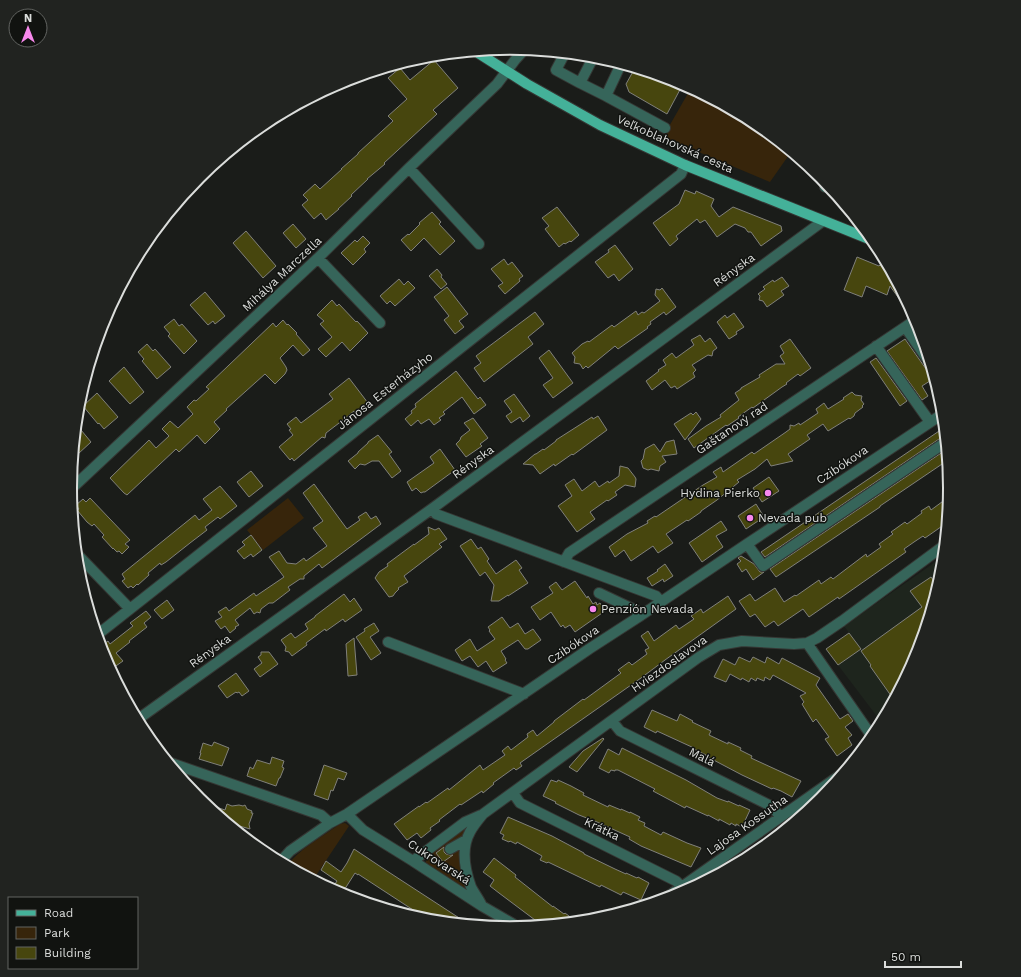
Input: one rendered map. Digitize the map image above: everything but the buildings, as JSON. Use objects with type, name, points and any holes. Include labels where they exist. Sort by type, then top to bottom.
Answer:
[{"type":"main road","name":"Veľkoblahovská cesta","points":[[481,56],[600,125],[685,165],[862,236]]},
{"type":"street","name":"Mihálya Marczella","points":[[77,483],[318,258],[497,84],[520,55]]},
{"type":"street","points":[[562,58],[556,70],[665,128]]},
{"type":"street","points":[[580,83],[591,62]]},
{"type":"street","points":[[606,96],[619,69]]},
{"type":"street","name":"Jánosa Esterházyho","points":[[101,632],[675,179],[681,174],[685,165]]},
{"type":"street","points":[[409,168],[479,244]]},
{"type":"street","name":"Rényska","points":[[142,716],[433,508],[823,221]]},
{"type":"street","points":[[318,258],[380,323]]},
{"type":"street","name":"Gaštanový rad","points":[[564,562],[569,553],[911,323]]},
{"type":"street","points":[[905,327],[922,351]]},
{"type":"street","points":[[876,346],[930,422]]},
{"type":"street","name":"Czibókova","points":[[284,858],[290,851],[330,823],[347,814],[590,649],[938,417]]},
{"type":"street","points":[[747,544],[763,566],[941,445]]},
{"type":"street","points":[[433,508],[436,514],[656,596],[661,602]]},
{"type":"street","points":[[869,732],[807,643],[842,621],[939,549]]},
{"type":"street","points":[[83,560],[130,609]]},
{"type":"street","points":[[599,593],[637,611],[640,616]]},
{"type":"street","name":"Hviezdoslavova","points":[[413,861],[465,822],[483,814],[513,793],[699,657],[719,645],[742,641],[807,643]]},
{"type":"street","points":[[388,642],[524,694]]},
{"type":"street","name":"Malá","points":[[612,721],[620,731],[773,807],[780,817]]},
{"type":"street","points":[[178,765],[321,815],[330,823]]},
{"type":"street","name":"Lajosa Kossutha","points":[[685,885],[826,785]]},
{"type":"street","name":"Krátka","points":[[513,793],[520,803],[676,881],[681,886]]},
{"type":"street","name":"Cukrovarská","points":[[347,814],[363,830],[510,922]]},
{"type":"street","name":"Hviezdoslavova","points":[[482,906],[472,888],[466,871],[465,860],[466,840],[470,831],[483,814]]},
{"type":"street","points":[[450,849],[466,840]]},
{"type":"shaded area","points":[[938,560],[936,573],[921,628],[899,680],[878,718],[838,665],[844,652],[857,643],[844,626]]},
{"type":"green space","points":[[688,93],[727,113],[751,128],[788,156],[770,182],[663,137]]},
{"type":"green space","points":[[288,498],[304,518],[263,550],[247,530]]},
{"type":"green space","points":[[345,823],[349,826],[316,875],[290,862],[305,848],[340,824]]},
{"type":"green space","points":[[466,828],[472,896],[426,865],[426,859],[430,852]]},
{"type":"place","name":"Hydina Pierko","points":[[768,493]]},
{"type":"place","name":"Nevada pub","points":[[750,518]]},
{"type":"place","name":"Penzión Nevada","points":[[593,609]]}]
